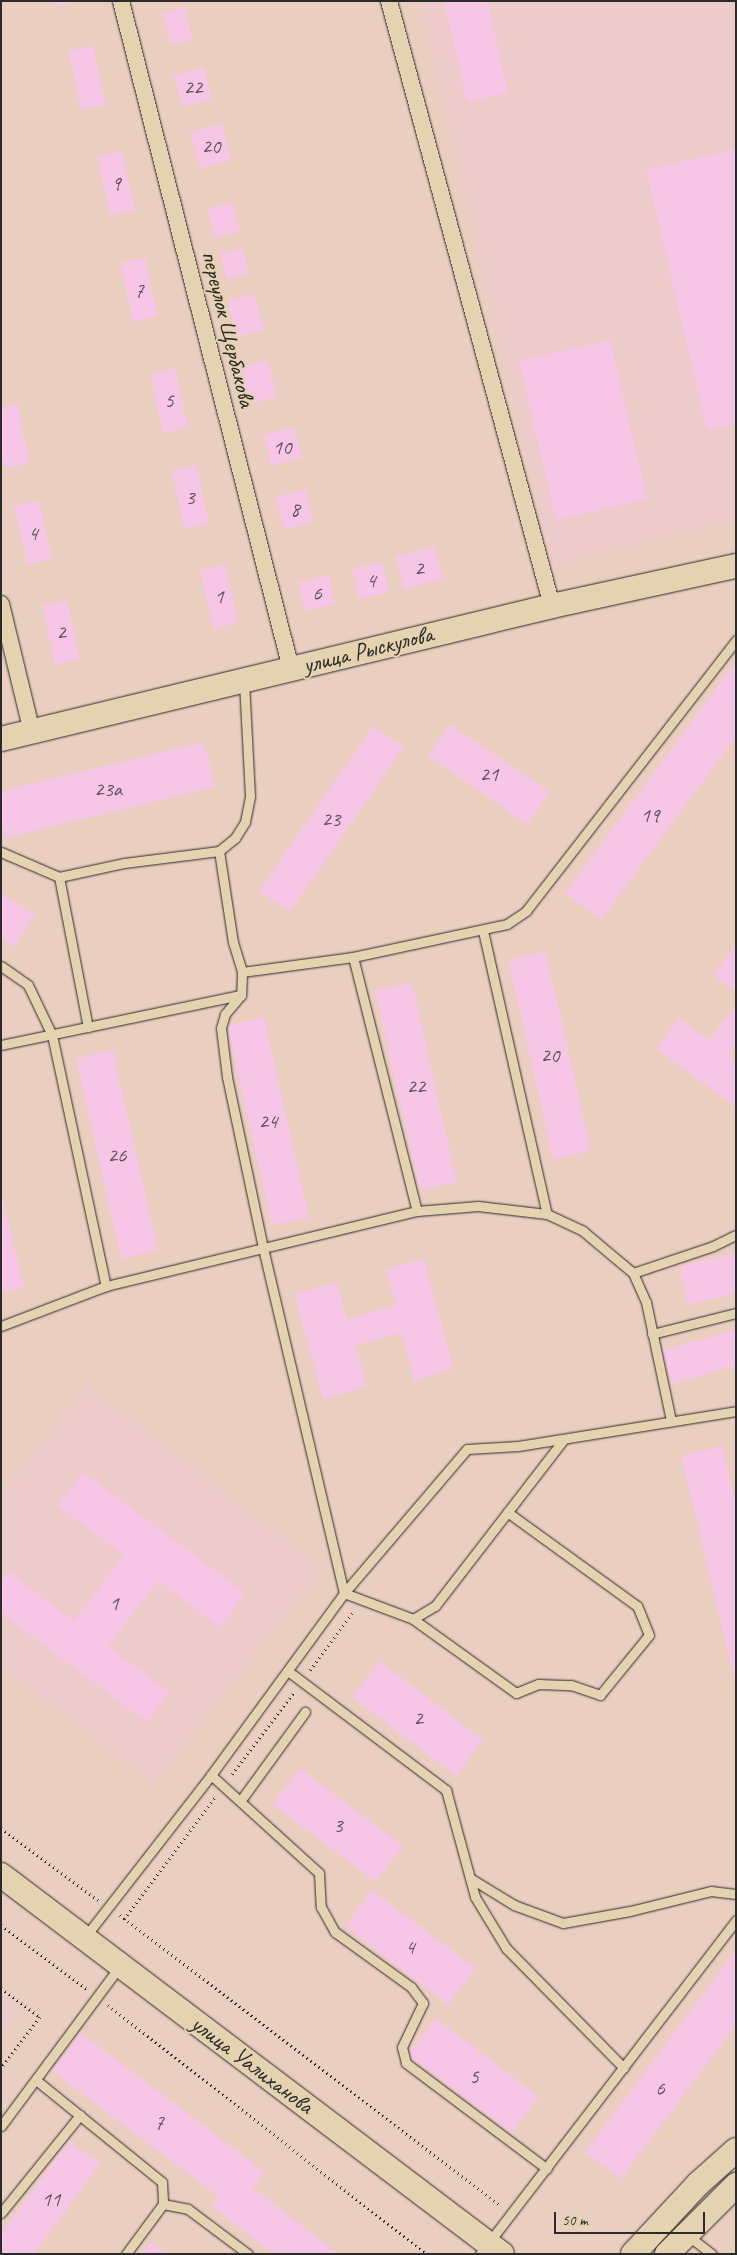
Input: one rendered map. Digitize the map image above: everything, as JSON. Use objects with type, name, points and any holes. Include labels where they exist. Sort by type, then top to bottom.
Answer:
[{"type":"street","name":"переулок Щербакова","points":[[122,1],[290,669]]},
{"type":"street","points":[[389,1],[552,606]]},
{"type":"street","name":"улица Рыскулова","points":[[1,740],[552,606],[736,566]]},
{"type":"street","points":[[1,604],[32,732]]},
{"type":"street","name":"улица Уалиханова","points":[[1,1875],[490,2250]]},
{"type":"street","points":[[633,2254],[698,2184],[736,2150]]},
{"type":"street","points":[[668,2254],[736,2185]]},
{"type":"lane","points":[[242,972],[353,957],[483,931],[507,924],[526,911],[736,640]]},
{"type":"lane","points":[[1,852],[58,877],[124,864],[219,852],[235,838],[245,822],[250,796],[244,680]]},
{"type":"lane","points":[[219,852],[231,928],[242,972],[241,996],[225,1014],[221,1028],[226,1077],[263,1248],[344,1593]]},
{"type":"lane","points":[[58,877],[88,1027]]},
{"type":"lane","points":[[483,931],[547,1214]]},
{"type":"lane","points":[[353,957],[417,1211]]},
{"type":"lane","points":[[1,966],[28,985],[38,999],[52,1035],[106,1286]]},
{"type":"lane","points":[[1,1046],[241,996]]},
{"type":"lane","points":[[1,1326],[106,1286],[417,1211],[478,1206],[547,1214],[584,1231],[633,1272],[646,1302],[671,1421]]},
{"type":"lane","points":[[633,1272],[713,1246],[736,1235]]},
{"type":"lane","points":[[652,1334],[736,1313]]},
{"type":"lane","points":[[84,1938],[210,1775],[344,1593],[467,1449],[518,1446],[671,1421],[735,1414]]},
{"type":"lane","points":[[414,1619],[434,1606],[564,1439]]},
{"type":"lane","points":[[344,1593],[414,1619],[516,1693],[538,1684],[571,1685],[600,1695],[649,1635],[637,1606],[507,1512]]},
{"type":"lane","points":[[288,1671],[446,1790],[475,1897],[506,1948],[624,2068]]},
{"type":"lane","points":[[241,1800],[305,1712]]},
{"type":"lane","points":[[210,1775],[241,1800],[319,1873],[321,1907],[335,1932],[411,1986],[423,2003],[402,2047],[406,2063],[547,2169]]},
{"type":"lane","points":[[470,1878],[514,1905],[562,1923],[630,1911],[711,1891],[736,1894]]},
{"type":"lane","points":[[490,2250],[510,2214],[547,2169],[736,1920]]},
{"type":"lane","points":[[1,2126],[121,1966]]},
{"type":"lane","points":[[36,2080],[162,2182],[163,2204],[126,2254]]},
{"type":"lane","points":[[1,2213],[80,2115]]},
{"type":"lane","points":[[163,2204],[188,2209],[248,2254]]},
{"type":"lane","points":[[686,2234],[712,2254]]},
{"type":"path","points":[[124,1919],[302,1682],[361,1600]]},
{"type":"path","points":[[1,1828],[124,1919],[510,2214]]},
{"type":"path","points":[[1,1925],[98,1997],[428,2254]]},
{"type":"path","points":[[1,1988],[40,2017],[1,2068]]},
{"type":"shaded area","points":[[418,1],[736,1],[736,520],[553,565]]},
{"type":"shaded area","points":[[88,1384],[323,1568],[153,1785],[1,1666],[1,1494]]},
{"type":"shaded area","points":[[1,1994],[21,2008],[1,2034]]},
{"type":"building","points":[[54,1],[73,1],[73,2],[55,6]]},
{"type":"building","points":[[444,1],[487,1],[508,92],[467,102]]},
{"type":"building","points":[[184,7],[193,40],[171,45],[163,13]]},
{"type":"building","points":[[93,46],[106,105],[81,110],[68,51]]},
{"type":"building","points":[[204,67],[212,99],[182,107],[174,75]]},
{"type":"building","points":[[222,124],[231,160],[200,168],[190,132]]},
{"type":"building","points":[[736,149],[736,423],[707,430],[646,170]]},
{"type":"building","points":[[122,151],[135,210],[110,216],[97,157]]},
{"type":"building","points":[[232,202],[240,231],[215,238],[207,209]]},
{"type":"building","points":[[243,248],[249,273],[227,279],[220,254]]},
{"type":"building","points":[[145,257],[158,316],[133,322],[120,263]]},
{"type":"building","points":[[254,294],[264,330],[237,337],[228,301]]},
{"type":"building","points":[[610,340],[647,499],[556,520],[519,361]]},
{"type":"building","points":[[268,360],[277,397],[248,404],[239,367]]},
{"type":"building","points":[[175,368],[188,427],[163,433],[150,374]]},
{"type":"building","points":[[18,404],[30,463],[5,468],[1,450],[1,407]]},
{"type":"building","points":[[294,427],[302,458],[271,466],[263,435]]},
{"type":"building","points":[[197,465],[209,524],[184,529],[172,470]]},
{"type":"building","points":[[306,489],[314,522],[284,529],[276,497]]},
{"type":"building","points":[[39,501],[52,559],[27,565],[14,506]]},
{"type":"building","points":[[435,546],[443,579],[404,589],[395,557]]},
{"type":"building","points":[[382,562],[389,592],[359,599],[352,569]]},
{"type":"building","points":[[225,564],[238,623],[213,629],[200,570]]},
{"type":"building","points":[[329,575],[335,604],[305,611],[298,582]]},
{"type":"building","points":[[67,600],[80,659],[55,664],[42,605]]},
{"type":"building","points":[[736,661],[736,737],[601,920],[565,893]]},
{"type":"building","points":[[450,724],[550,792],[528,825],[428,756]]},
{"type":"building","points":[[373,726],[404,747],[290,912],[259,891]]},
{"type":"building","points":[[204,742],[215,787],[5,838],[1,821],[1,791]]},
{"type":"building","points":[[1,892],[35,915],[13,947],[1,939]]},
{"type":"building","points":[[736,944],[736,991],[713,975]]},
{"type":"building","points":[[546,951],[591,1151],[553,1159],[508,960]]},
{"type":"building","points":[[412,982],[457,1182],[420,1190],[375,991]]},
{"type":"building","points":[[736,1005],[736,1045],[729,1055],[736,1060],[736,1107],[656,1049],[679,1018],[709,1040]]},
{"type":"building","points":[[264,1017],[309,1217],[272,1225],[227,1026]]},
{"type":"building","points":[[113,1050],[158,1250],[121,1259],[76,1059]]},
{"type":"building","points":[[1,1191],[24,1288],[1,1293]]},
{"type":"building","points":[[736,1253],[736,1293],[688,1305],[679,1267]]},
{"type":"building","points":[[424,1259],[454,1369],[414,1381],[401,1333],[356,1345],[367,1386],[323,1399],[294,1294],[337,1282],[347,1319],[396,1305],[386,1269]]},
{"type":"building","points":[[736,1330],[736,1366],[672,1384],[662,1350]]},
{"type":"building","points":[[722,1446],[736,1503],[735,1681],[681,1456]]},
{"type":"building","points":[[83,1472],[245,1593],[220,1627],[158,1581],[108,1646],[169,1692],[147,1722],[1,1613],[1,1582],[9,1572],[74,1621],[124,1555],[58,1506]]},
{"type":"building","points":[[380,1661],[483,1740],[456,1776],[352,1697]]},
{"type":"building","points":[[300,1768],[403,1846],[376,1882],[272,1804]]},
{"type":"building","points":[[372,1890],[476,1968],[448,2005],[345,1926]]},
{"type":"building","points":[[736,1950],[736,2025],[621,2179],[585,2152]]},
{"type":"building","points":[[436,2018],[539,2097],[512,2133],[408,2055]]},
{"type":"building","points":[[81,2033],[265,2172],[253,2188],[339,2254],[274,2254],[212,2207],[219,2197],[52,2071]]},
{"type":"building","points":[[69,2141],[100,2164],[34,2254],[1,2254],[1,2233]]},
{"type":"building","points":[[150,2242],[166,2254],[142,2254]]}]
